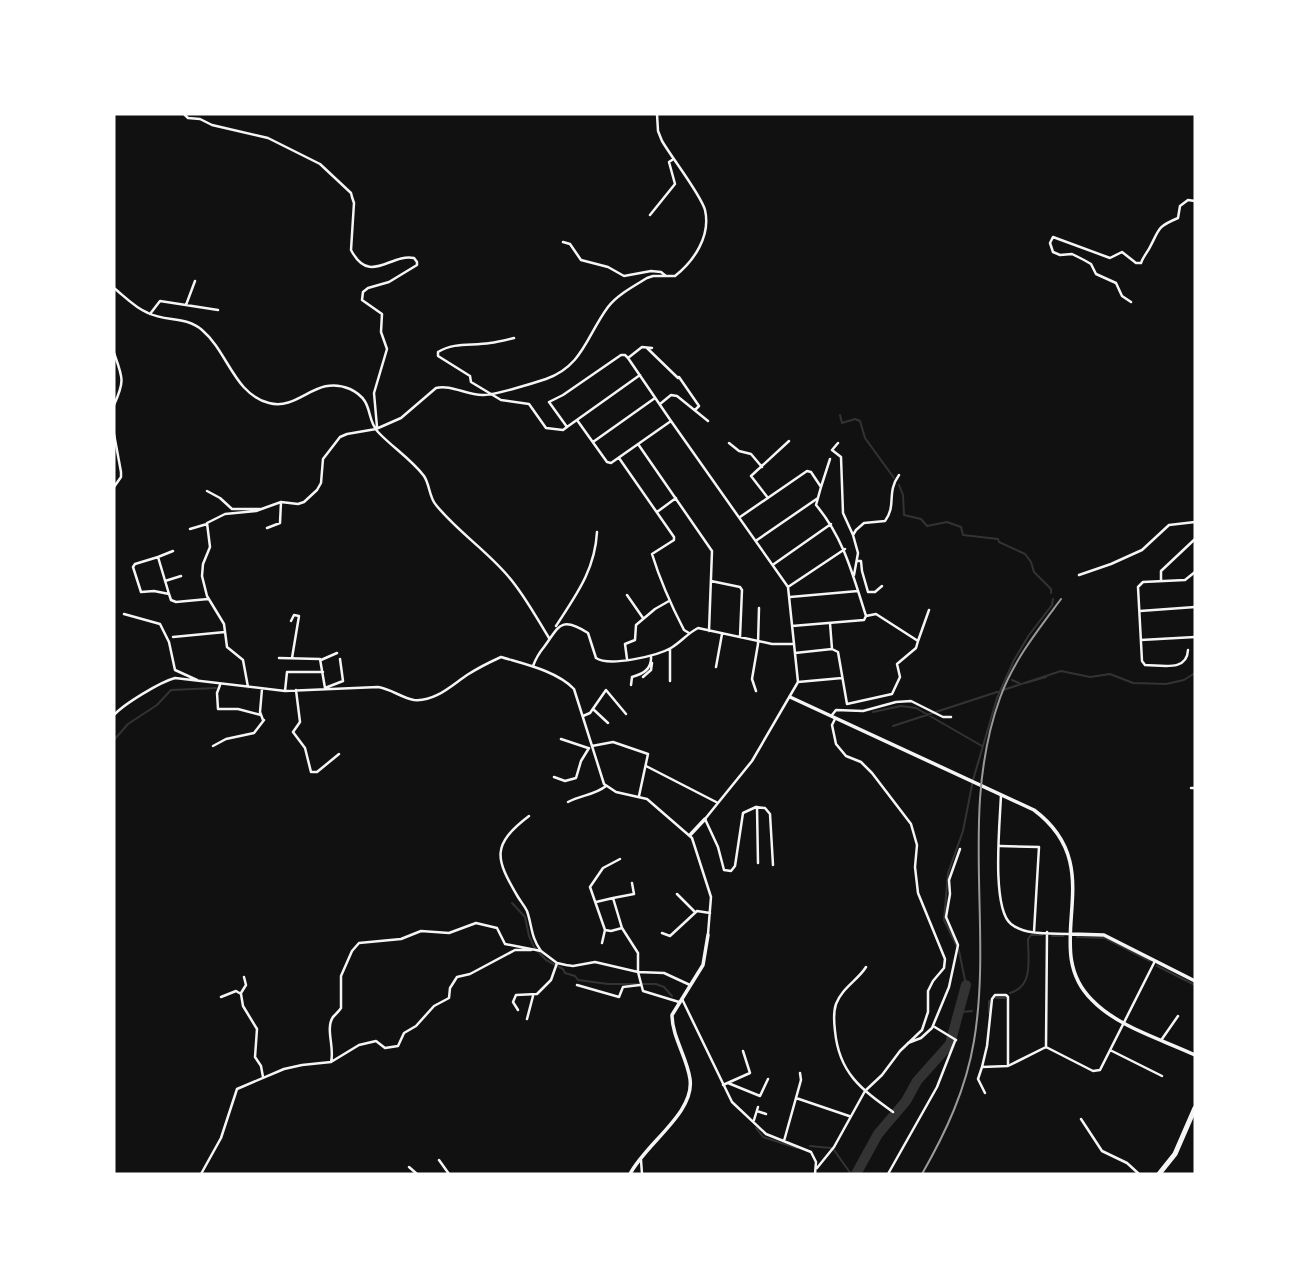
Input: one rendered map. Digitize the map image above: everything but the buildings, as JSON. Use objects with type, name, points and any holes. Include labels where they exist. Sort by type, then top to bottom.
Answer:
[{"type":"highway","points":[[1159,1174],[1175,1154],[1195,1108]]},
{"type":"street","points":[[184,114],[188,118],[200,119],[212,125],[268,138],[320,164],[351,193],[354,204],[351,250],[362,264],[370,267],[384,266],[406,257],[414,258],[417,262],[417,265],[389,282],[363,292],[362,300],[382,314],[381,332],[387,349],[374,393],[379,425],[376,429]]},
{"type":"street","points":[[190,529],[207,524],[225,514],[260,509],[281,502],[304,502],[321,483],[323,459],[340,437],[376,429],[409,413],[431,391],[442,387],[470,394],[491,395],[549,378],[578,359],[590,333],[615,300],[653,275],[675,276],[694,258],[705,213],[658,131],[657,114]]},
{"type":"street","points":[[650,215],[675,184],[669,162],[673,159]]},
{"type":"street","points":[[1131,302],[1122,296],[1116,283],[1096,274],[1091,264],[1072,254],[1060,255],[1054,252],[1050,243],[1053,237],[1110,257],[1122,252],[1136,263],[1141,263],[1153,236],[1162,226],[1178,218],[1180,206],[1188,200],[1195,201]]},
{"type":"street","points":[[563,242],[570,244],[581,260],[608,267],[624,276],[651,271],[661,272],[666,276]]},
{"type":"street","points":[[186,305],[195,281]]},
{"type":"street","points":[[114,288],[150,314],[187,321],[201,329],[242,386],[256,397],[272,404],[281,404],[296,400],[323,386],[342,387],[362,397],[376,429],[423,475],[434,503],[510,578],[549,638]]},
{"type":"street","points":[[150,314],[160,301],[218,310]]},
{"type":"street","points":[[513,338],[489,343],[462,344],[438,352],[440,358],[462,370],[470,376],[471,382],[491,395],[501,400],[529,404],[546,428],[563,430],[640,375]]},
{"type":"street","points":[[628,358],[642,347],[652,348]]},
{"type":"street","points":[[647,348],[679,377],[699,406],[695,410]]},
{"type":"street","points":[[114,353],[123,380],[122,390],[114,405]]},
{"type":"street","points":[[567,427],[549,402],[564,395],[621,355],[628,358],[788,587],[798,682],[752,761],[690,835]]},
{"type":"street","points":[[660,404],[671,395],[677,396],[708,421]]},
{"type":"street","points":[[593,442],[655,398]]},
{"type":"street","points":[[577,420],[607,463],[619,458],[671,421]]},
{"type":"street","points":[[114,434],[121,472],[121,477],[114,487]]},
{"type":"street","points":[[768,498],[751,476],[789,442]]},
{"type":"street","points":[[729,443],[738,451],[751,454],[762,467]]},
{"type":"street","points":[[838,443],[832,450],[841,457],[844,513],[853,535],[857,561],[854,575]]},
{"type":"street","points":[[638,444],[712,551],[709,631]]},
{"type":"street","points":[[619,458],[674,537],[674,540],[652,554],[669,601],[684,630],[689,633]]},
{"type":"street","points":[[830,459],[816,505],[845,549],[866,616]]},
{"type":"street","points":[[740,517],[807,471],[811,472],[821,487]]},
{"type":"street","points":[[853,535],[864,523],[886,521],[891,511],[892,485],[899,475]]},
{"type":"street","points":[[207,491],[232,509],[260,509]]},
{"type":"street","points":[[657,512],[676,498]]},
{"type":"street","points":[[757,540],[818,498]]},
{"type":"street","points":[[281,502],[281,528]]},
{"type":"street","points":[[1079,575],[1142,550],[1169,525],[1195,522]]},
{"type":"street","points":[[267,528],[280,523]]},
{"type":"street","points":[[207,524],[210,547],[203,564],[202,576],[208,599],[224,624],[227,647],[243,660],[248,687]]},
{"type":"street","points":[[773,564],[831,524]]},
{"type":"street","points":[[533,667],[536,657],[591,569],[597,532]]},
{"type":"street","points":[[1161,581],[1161,570],[1195,539]]},
{"type":"street","points":[[788,587],[845,549]]},
{"type":"street","points":[[169,594],[140,591],[133,567],[173,551]]},
{"type":"street","points":[[158,557],[171,600],[176,602],[208,599]]},
{"type":"street","points":[[857,561],[861,561],[868,592],[875,593],[882,586]]},
{"type":"street","points":[[1188,650],[1186,659],[1178,666],[1146,665],[1142,661],[1138,587],[1143,582],[1185,580],[1195,572]]},
{"type":"street","points":[[166,581],[181,576]]},
{"type":"street","points":[[711,581],[740,587],[742,590],[740,637]]},
{"type":"street","points":[[790,597],[858,592]]},
{"type":"street","points":[[627,595],[643,618]]},
{"type":"street","points":[[627,659],[625,644],[635,640],[636,626],[643,618],[669,601]]},
{"type":"street","points":[[1140,611],[1195,607]]},
{"type":"street","points":[[756,691],[752,679],[759,608]]},
{"type":"street","points":[[795,653],[832,649],[838,652],[847,704],[892,694],[900,677],[897,664],[916,648],[929,610]]},
{"type":"street","points":[[124,614],[160,624],[169,642],[175,670],[197,678],[197,681]]},
{"type":"street","points":[[792,626],[864,620],[866,616],[876,614],[918,641]]},
{"type":"street","points":[[291,621],[293,615],[298,615],[292,658]]},
{"type":"street","points":[[830,623],[832,649]]},
{"type":"street","points":[[555,628],[574,626],[588,633],[592,640],[593,653],[599,661],[651,656],[670,649],[698,628],[757,641],[794,644]]},
{"type":"street","points":[[173,637],[225,632]]},
{"type":"street","points":[[716,667],[722,634]]},
{"type":"street","points":[[1141,640],[1195,638]]},
{"type":"street","points":[[670,649],[670,681]]},
{"type":"street","points":[[279,658],[321,660],[337,653]]},
{"type":"street","points":[[643,677],[652,669],[651,656]]},
{"type":"street","points":[[114,715],[121,707],[171,679],[285,691],[378,687],[412,700],[424,699],[447,690],[501,657],[533,667],[569,684],[574,689],[591,748],[606,786],[616,792],[647,799],[665,817],[690,835],[710,892],[704,965],[671,1015],[689,1070],[690,1096],[682,1110],[641,1157],[630,1174]]},
{"type":"street","points":[[325,688],[343,681],[341,659]]},
{"type":"street","points":[[321,660],[325,688]]},
{"type":"street","points":[[631,685],[632,677],[643,673],[652,663]]},
{"type":"street","points":[[285,691],[287,672],[323,673]]},
{"type":"street","points":[[798,682],[842,678]]},
{"type":"street","points":[[220,685],[217,699],[221,711],[238,709],[261,715]]},
{"type":"street","points":[[214,746],[226,739],[254,733],[264,721],[261,715],[262,689]]},
{"type":"street","points":[[296,690],[300,722],[293,732],[306,748],[312,772],[315,773],[339,754]]},
{"type":"street","points":[[583,716],[593,709],[606,690],[626,714]]},
{"type":"street","points":[[790,697],[1034,810],[1046,820],[1064,843],[1071,863],[1071,964],[1077,981],[1089,998],[1106,1014],[1195,1055]]},
{"type":"street","points":[[815,1174],[834,1147],[865,1091],[922,1030],[926,1021],[928,991],[944,968],[944,955],[918,893],[915,867],[917,845],[911,824],[872,773],[861,762],[846,756],[836,744],[832,725],[834,716],[836,710],[863,711],[911,701],[943,717],[951,717]]},
{"type":"street","points":[[593,709],[608,723]]},
{"type":"street","points":[[561,739],[591,748],[613,742],[649,755],[639,796]]},
{"type":"street","points":[[554,777],[565,781],[576,778],[581,761],[591,748]]},
{"type":"street","points":[[646,766],[719,803]]},
{"type":"street","points":[[568,802],[581,795],[599,792],[606,786]]},
{"type":"street","points":[[1000,795],[1001,908],[1011,924],[1028,932],[1104,935],[1195,981]]},
{"type":"street","points":[[705,819],[718,847],[724,870],[731,871],[743,813],[757,807],[765,808],[770,814],[773,865]]},
{"type":"street","points":[[757,807],[758,863]]},
{"type":"street","points":[[529,816],[512,829],[500,848],[501,868],[527,911],[530,931],[541,951],[557,963],[573,966],[595,962],[638,972],[664,973],[690,985]]},
{"type":"street","points":[[1000,846],[1040,847],[1034,932]]},
{"type":"street","points":[[908,1043],[921,1038],[933,1026],[949,987],[958,945],[946,916],[950,894],[949,880],[960,849]]},
{"type":"street","points":[[602,943],[605,930],[590,887],[603,868],[621,859]]},
{"type":"street","points":[[595,903],[634,894],[632,883]]},
{"type":"street","points":[[677,894],[695,912],[710,913]]},
{"type":"street","points":[[613,898],[622,928],[638,953],[638,972],[643,991],[680,1000],[732,1102],[770,1136],[811,1152],[817,1168]]},
{"type":"street","points":[[662,933],[670,936],[695,912]]},
{"type":"street","points":[[331,1062],[333,1056],[330,1027],[341,1008],[341,976],[352,951],[359,943],[401,939],[421,930],[449,933],[476,923],[497,928],[505,944],[531,950]]},
{"type":"street","points":[[605,930],[622,928]]},
{"type":"street","points":[[1046,1047],[1047,932]]},
{"type":"street","points":[[201,1174],[221,1138],[237,1089],[302,1065],[331,1062],[365,1043],[376,1041],[385,1048],[395,1047],[400,1043],[402,1034],[416,1026],[434,1006],[449,998],[450,988],[461,974],[470,974],[515,950],[541,951]]},
{"type":"street","points":[[1046,1047],[1093,1072],[1100,1070],[1155,961]]},
{"type":"street","points":[[527,1019],[533,996],[551,980],[557,963]]},
{"type":"street","points":[[866,967],[837,1002],[834,1025],[837,1050],[841,1062],[865,1091],[893,1112]]},
{"type":"street","points":[[244,977],[246,985],[241,994],[243,1006],[257,1029],[255,1057],[264,1077]]},
{"type":"street","points":[[577,985],[619,997],[622,987],[640,985]]},
{"type":"street","points":[[221,997],[236,991],[241,994]]},
{"type":"street","points":[[518,1010],[513,1002],[516,995],[533,996]]},
{"type":"street","points":[[985,1093],[978,1079],[992,999],[995,995],[1006,995],[1008,998],[1008,1066]]},
{"type":"street","points":[[1161,1040],[1178,1016]]},
{"type":"street","points":[[888,1174],[937,1087],[953,1038],[933,1026]]},
{"type":"street","points":[[982,1067],[1008,1066],[1046,1047]]},
{"type":"street","points":[[1110,1050],[1162,1076]]},
{"type":"street","points":[[723,1085],[751,1072],[743,1051]]},
{"type":"street","points":[[784,1141],[800,1073]]},
{"type":"street","points":[[728,1083],[760,1096],[768,1079]]},
{"type":"street","points":[[796,1098],[850,1116]]},
{"type":"street","points":[[753,1122],[757,1109],[766,1114]]},
{"type":"street","points":[[1081,1119],[1102,1151],[1127,1163],[1139,1174]]},
{"type":"street","points":[[641,1157],[642,1174]]},
{"type":"street","points":[[439,1160],[449,1174]]},
{"type":"street","points":[[409,1167],[417,1174]]},
{"type":"waterway","points":[[840,415],[842,423],[855,419],[860,421],[865,438],[894,478]]},
{"type":"waterway","points":[[899,485],[903,495],[904,515],[921,519],[927,526],[947,522],[961,527],[963,535],[998,539],[999,542],[1025,554],[1034,572],[1051,589],[1051,593]]},
{"type":"waterway","points":[[966,985],[959,951],[944,920],[948,873],[963,831],[973,780],[997,698],[1014,660],[1052,605],[1053,599]]},
{"type":"waterway","points":[[893,726],[1061,671],[1090,677],[1110,674],[1133,683],[1166,684],[1184,680],[1195,673]]},
{"type":"waterway","points":[[1025,683],[1046,677]]},
{"type":"waterway","points":[[1012,680],[1019,683]]},
{"type":"waterway","points":[[114,740],[128,724],[157,705],[171,690],[216,688]]},
{"type":"waterway","points":[[873,712],[901,706],[916,708],[982,746]]},
{"type":"waterway","points":[[512,903],[525,917],[534,947],[546,960],[563,969],[565,973],[578,980],[608,984],[656,984],[664,987],[672,996]]},
{"type":"waterway","points":[[1010,993],[1018,989],[1026,978],[1029,963],[1028,939],[1031,935],[1042,935]]},
{"type":"waterway","points":[[1052,936],[1063,936]]},
{"type":"waterway","points":[[1077,937],[1105,938],[1150,961]]},
{"type":"waterway","points":[[1157,966],[1195,985]]},
{"type":"waterway","points":[[856,1174],[878,1134],[906,1101],[917,1081],[950,1044],[966,985]]},
{"type":"waterway","points":[[996,998],[1005,998]]},
{"type":"waterway","points":[[989,1001],[989,1013]]},
{"type":"waterway","points":[[962,1012],[972,1011]]},
{"type":"waterway","points":[[756,1128],[763,1137],[797,1148]]},
{"type":"waterway","points":[[810,1146],[831,1148]]},
{"type":"waterway","points":[[834,1150],[851,1174]]},
{"type":"railway","points":[[922,1174],[954,1110],[974,1041],[979,998],[981,783],[988,741],[1005,684],[1027,646],[1061,599]]}]
